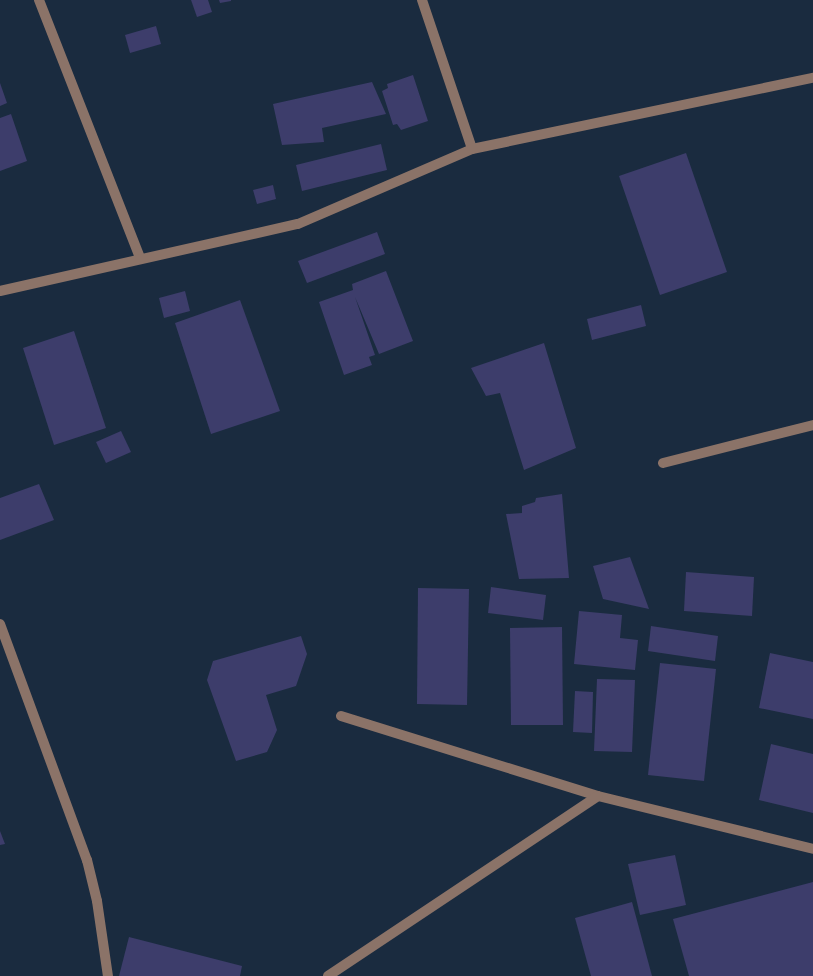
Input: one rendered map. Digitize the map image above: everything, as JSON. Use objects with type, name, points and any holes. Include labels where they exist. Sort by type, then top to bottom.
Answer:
[{"type":"street","points":[[39,0],[140,258]]},
{"type":"street","points":[[422,0],[472,149]]},
{"type":"street","points":[[0,291],[22,289],[140,258],[298,224],[472,149],[813,78]]},
{"type":"street","points":[[663,464],[813,425]]},
{"type":"street","points":[[0,624],[87,860],[97,901],[108,976]]},
{"type":"street","points":[[342,716],[598,796],[813,848]]},
{"type":"street","points":[[328,976],[598,796]]},
{"type":"building","points":[[191,0],[208,0],[212,12],[197,17]]},
{"type":"building","points":[[219,0],[231,0],[231,1],[220,3]]},
{"type":"building","points":[[156,26],[161,44],[130,53],[125,35]]},
{"type":"building","points":[[413,75],[428,121],[401,130],[397,124],[393,125],[382,91],[388,88],[387,84]]},
{"type":"building","points":[[372,82],[386,114],[322,128],[324,142],[282,145],[273,104]]},
{"type":"building","points":[[0,83],[7,103],[0,106]]},
{"type":"building","points":[[11,114],[27,161],[0,171],[0,118]]},
{"type":"building","points":[[381,144],[387,170],[302,191],[296,165]]},
{"type":"building","points":[[686,153],[727,272],[660,295],[619,176]]},
{"type":"building","points":[[273,185],[276,199],[257,204],[253,190]]},
{"type":"building","points":[[377,232],[385,254],[307,283],[298,261]]},
{"type":"building","points":[[386,271],[413,341],[379,354],[355,297],[375,355],[369,357],[372,365],[344,375],[319,302],[353,290],[352,284]]},
{"type":"building","points":[[185,291],[190,311],[164,318],[159,298]]},
{"type":"building","points":[[240,300],[280,411],[211,434],[175,323]]},
{"type":"building","points":[[641,305],[646,326],[592,340],[587,319]]},
{"type":"building","points":[[74,331],[106,428],[54,445],[23,348]]},
{"type":"building","points":[[544,343],[576,448],[524,470],[500,393],[486,396],[471,368]]},
{"type":"building","points":[[121,431],[131,452],[106,463],[96,442]]},
{"type":"building","points":[[39,484],[54,520],[0,540],[0,498]]},
{"type":"building","points":[[562,494],[569,578],[519,579],[506,514],[522,513],[522,506],[535,502],[536,498]]},
{"type":"building","points":[[630,557],[649,609],[603,599],[593,566]]},
{"type":"building","points":[[686,572],[754,577],[752,616],[684,611]]},
{"type":"building","points":[[491,587],[546,595],[543,620],[488,613]]},
{"type":"building","points":[[418,588],[469,589],[467,705],[417,704]]},
{"type":"building","points":[[579,611],[622,615],[620,638],[638,640],[635,670],[574,664]]},
{"type":"building","points":[[651,626],[718,636],[715,661],[648,651]]},
{"type":"building","points":[[562,627],[563,725],[511,725],[510,628]]},
{"type":"building","points":[[301,636],[307,654],[296,686],[266,695],[277,730],[267,752],[236,761],[207,680],[213,661]]},
{"type":"building","points":[[770,653],[813,662],[813,719],[759,708]]},
{"type":"building","points":[[660,663],[716,669],[704,781],[648,775]]},
{"type":"building","points":[[597,679],[635,680],[632,752],[594,751]]},
{"type":"building","points":[[575,691],[593,692],[592,733],[573,732]]},
{"type":"building","points":[[771,744],[813,754],[813,813],[759,800]]},
{"type":"building","points":[[0,831],[5,844],[0,845]]},
{"type":"building","points":[[675,855],[686,905],[640,915],[628,864]]},
{"type":"building","points":[[813,882],[813,976],[689,976],[673,919]]},
{"type":"building","points":[[632,902],[652,976],[591,976],[575,918]]},
{"type":"building","points":[[129,937],[242,966],[240,976],[119,976]]}]
